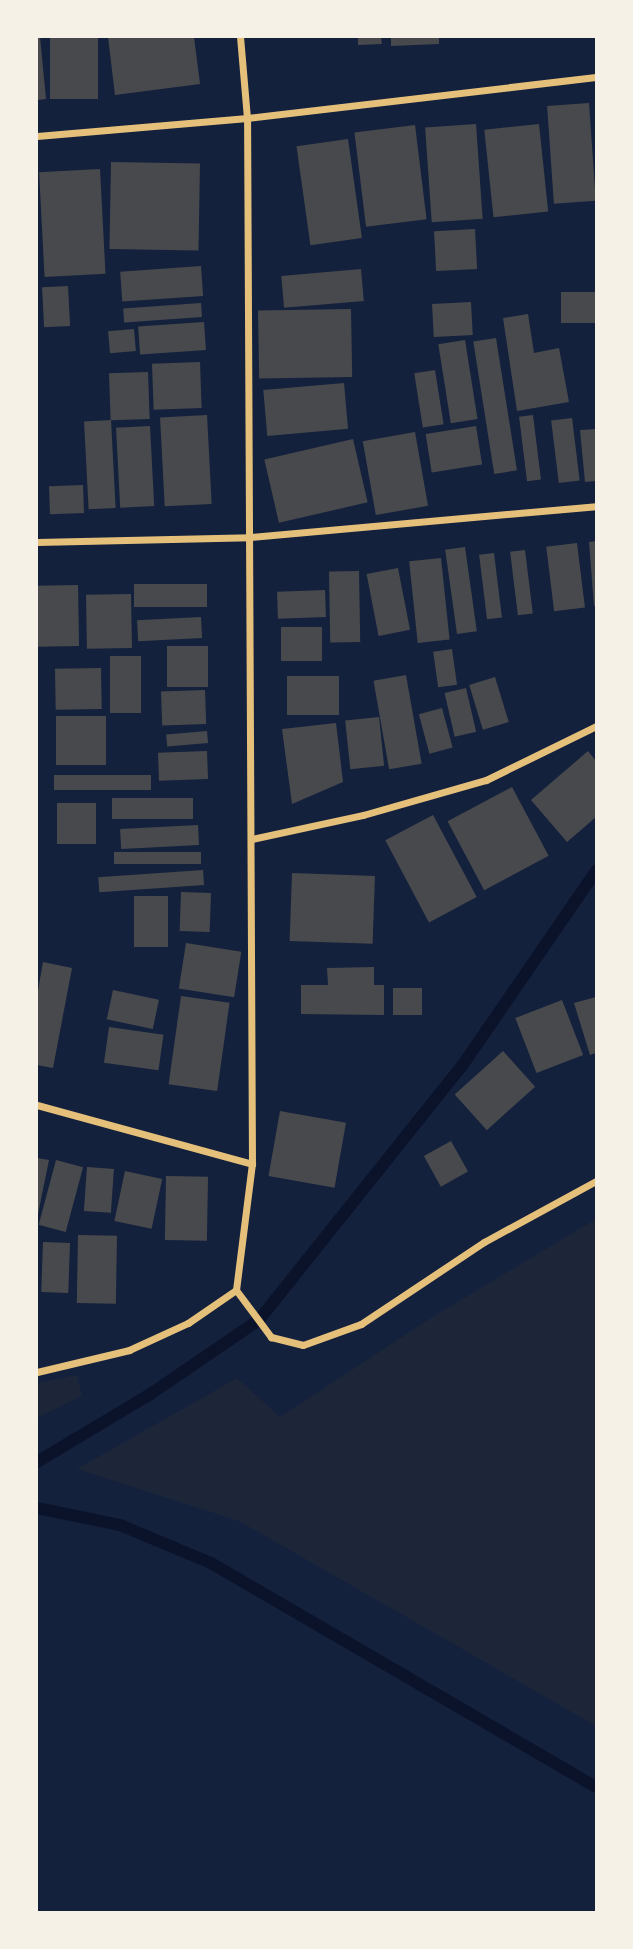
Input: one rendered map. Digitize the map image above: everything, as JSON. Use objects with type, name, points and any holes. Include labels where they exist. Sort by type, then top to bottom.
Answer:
[{"type":"street","points":[[240,37],[247,118],[252,1164],[236,1290],[271,1337],[303,1345],[361,1324],[484,1242],[596,1181]]},
{"type":"street","points":[[37,136],[247,118],[596,77]]},
{"type":"street","points":[[37,542],[250,537],[596,506]]},
{"type":"street","points":[[252,839],[363,816],[486,780],[596,726]]},
{"type":"street","points":[[37,1105],[252,1164]]},
{"type":"street","points":[[37,1373],[129,1350],[188,1324],[236,1290]]},
{"type":"shaded area","points":[[596,1219],[596,1726],[239,1521],[77,1469],[237,1378],[280,1417],[431,1318]]},
{"type":"shaded area","points":[[77,1375],[82,1396],[37,1418],[37,1383]]},
{"type":"building","points":[[37,37],[40,37],[46,99],[37,100]]},
{"type":"building","points":[[50,37],[98,37],[98,99],[50,99]]},
{"type":"building","points":[[108,37],[194,37],[200,84],[115,95]]},
{"type":"building","points":[[358,37],[381,37],[382,44],[358,45]]},
{"type":"building","points":[[391,37],[439,37],[439,44],[391,46]]},
{"type":"building","points":[[589,103],[596,201],[554,204],[547,106]]},
{"type":"building","points":[[476,124],[483,219],[432,222],[425,128]]},
{"type":"building","points":[[539,124],[548,212],[493,217],[484,130]]},
{"type":"building","points":[[415,125],[427,219],[366,227],[354,132]]},
{"type":"building","points":[[348,139],[362,238],[310,245],[297,146]]},
{"type":"building","points":[[111,162],[200,164],[198,251],[109,249]]},
{"type":"building","points":[[100,169],[105,274],[45,277],[39,172]]},
{"type":"building","points":[[475,229],[477,269],[436,271],[434,231]]},
{"type":"building","points":[[201,266],[203,296],[122,302],[120,272]]},
{"type":"building","points":[[361,269],[364,301],[284,308],[281,276]]},
{"type":"building","points":[[68,286],[70,326],[44,327],[42,287]]},
{"type":"building","points":[[561,292],[596,292],[596,323],[561,323]]},
{"type":"building","points":[[471,302],[473,335],[434,337],[432,304]]},
{"type":"building","points":[[201,303],[202,317],[124,322],[123,308]]},
{"type":"building","points":[[351,309],[352,377],[259,379],[258,311]]},
{"type":"building","points":[[528,314],[534,353],[559,348],[569,402],[517,411],[503,318]]},
{"type":"building","points":[[204,322],[206,350],[140,355],[138,327]]},
{"type":"building","points":[[134,329],[136,351],[110,353],[108,331]]},
{"type":"building","points":[[496,338],[517,470],[494,474],[473,342]]},
{"type":"building","points":[[465,340],[478,419],[451,423],[438,344]]},
{"type":"building","points":[[200,362],[202,408],[154,410],[152,364]]},
{"type":"building","points":[[435,370],[444,424],[423,428],[414,373]]},
{"type":"building","points":[[148,372],[150,419],[111,420],[109,373]]},
{"type":"building","points":[[344,383],[348,429],[267,436],[263,390]]},
{"type":"building","points":[[207,415],[212,504],[165,506],[160,417]]},
{"type":"building","points":[[533,415],[541,480],[527,481],[519,417]]},
{"type":"building","points":[[572,418],[580,481],[559,483],[551,421]]},
{"type":"building","points":[[111,420],[116,508],[89,509],[84,421]]},
{"type":"building","points":[[150,426],[154,506],[120,508],[116,428]]},
{"type":"building","points":[[476,426],[482,465],[432,472],[426,434]]},
{"type":"building","points":[[596,429],[596,481],[585,482],[580,430]]},
{"type":"building","points":[[415,432],[428,506],[376,515],[363,441]]},
{"type":"building","points":[[353,439],[368,502],[279,523],[264,459]]},
{"type":"building","points":[[83,485],[84,513],[50,514],[49,486]]},
{"type":"building","points":[[596,541],[596,606],[594,606],[589,542]]},
{"type":"building","points":[[577,543],[585,608],[554,611],[546,547]]},
{"type":"building","points":[[465,547],[477,631],[457,634],[445,550]]},
{"type":"building","points":[[525,550],[533,614],[518,615],[510,552]]},
{"type":"building","points":[[494,553],[502,618],[487,619],[479,555]]},
{"type":"building","points":[[441,558],[450,640],[418,643],[409,561]]},
{"type":"building","points":[[398,568],[410,630],[379,636],[367,574]]},
{"type":"building","points":[[359,571],[360,642],[330,643],[329,572]]},
{"type":"building","points":[[134,584],[207,584],[207,607],[134,607]]},
{"type":"building","points":[[78,585],[79,646],[38,647],[37,586]]},
{"type":"building","points":[[325,590],[326,617],[278,619],[277,592]]},
{"type":"building","points":[[131,594],[132,648],[87,649],[86,595]]},
{"type":"building","points":[[201,617],[202,638],[138,641],[137,620]]},
{"type":"building","points":[[281,627],[322,627],[322,661],[281,661]]},
{"type":"building","points":[[167,646],[208,646],[208,687],[167,687]]},
{"type":"building","points":[[452,649],[457,685],[438,687],[433,652]]},
{"type":"building","points":[[110,656],[141,656],[141,713],[110,713]]},
{"type":"building","points":[[101,668],[102,709],[56,710],[55,669]]},
{"type":"building","points":[[406,675],[422,764],[389,769],[374,681]]},
{"type":"building","points":[[287,676],[339,676],[339,715],[287,715]]},
{"type":"building","points":[[495,677],[509,722],[483,730],[469,685]]},
{"type":"building","points":[[466,688],[476,732],[455,737],[445,693]]},
{"type":"building","points":[[205,690],[206,724],[162,726],[161,692]]},
{"type":"building","points":[[442,708],[453,748],[429,754],[419,714]]},
{"type":"building","points":[[56,716],[106,716],[106,765],[56,765]]},
{"type":"building","points":[[379,717],[384,766],[350,769],[345,721]]},
{"type":"building","points":[[336,723],[343,782],[292,804],[282,729]]},
{"type":"building","points":[[207,731],[208,743],[167,747],[166,735]]},
{"type":"building","points":[[207,751],[208,779],[159,781],[158,753]]},
{"type":"building","points":[[588,751],[596,761],[596,817],[567,842],[531,800]]},
{"type":"building","points":[[54,775],[151,775],[151,790],[54,790]]},
{"type":"building","points":[[512,787],[549,856],[484,890],[448,821]]},
{"type":"building","points":[[112,798],[193,798],[193,819],[112,819]]},
{"type":"building","points":[[57,803],[96,803],[96,844],[57,844]]},
{"type":"building","points":[[433,815],[477,897],[429,922],[385,840]]},
{"type":"building","points":[[198,825],[199,845],[121,849],[120,829]]},
{"type":"building","points":[[114,852],[201,852],[201,864],[114,864]]},
{"type":"building","points":[[203,870],[204,885],[99,892],[98,877]]},
{"type":"building","points":[[292,873],[375,876],[373,944],[290,941]]},
{"type":"building","points":[[181,892],[211,893],[210,932],[180,931]]},
{"type":"building","points":[[134,896],[168,896],[168,947],[134,947]]},
{"type":"building","points":[[186,943],[241,952],[234,997],[179,988]]},
{"type":"building","points":[[43,962],[72,968],[53,1068],[37,1065],[37,996]]},
{"type":"building","points":[[374,967],[374,985],[384,985],[384,1015],[301,1014],[301,985],[328,985],[327,968]]},
{"type":"building","points":[[393,988],[422,988],[422,1015],[393,1015]]},
{"type":"building","points":[[113,990],[159,1000],[153,1029],[107,1019]]},
{"type":"building","points":[[181,996],[230,1003],[217,1091],[169,1084]]},
{"type":"building","points":[[596,997],[596,1053],[590,1055],[574,1003]]},
{"type":"building","points":[[562,1000],[583,1055],[536,1073],[515,1018]]},
{"type":"building","points":[[109,1027],[163,1035],[158,1070],[104,1063]]},
{"type":"building","points":[[503,1051],[535,1087],[487,1130],[455,1094]]},
{"type":"building","points":[[280,1111],[346,1123],[335,1188],[269,1176]]},
{"type":"building","points":[[451,1141],[468,1172],[441,1187],[424,1156]]},
{"type":"building","points":[[37,1158],[49,1160],[38,1214],[37,1214]]},
{"type":"building","points":[[56,1160],[83,1167],[66,1232],[39,1225]]},
{"type":"building","points":[[87,1167],[114,1169],[111,1213],[84,1211]]},
{"type":"building","points":[[125,1171],[162,1179],[152,1229],[114,1221]]},
{"type":"building","points":[[166,1176],[208,1177],[207,1241],[165,1240]]},
{"type":"building","points":[[78,1235],[117,1236],[116,1304],[77,1303]]},
{"type":"building","points":[[43,1242],[70,1243],[68,1293],[41,1292]]},
{"type":"waterway","points":[[37,1462],[149,1395],[259,1320],[462,1066],[596,871]]},
{"type":"waterway","points":[[37,1508],[120,1525],[211,1563],[596,1787]]}]
